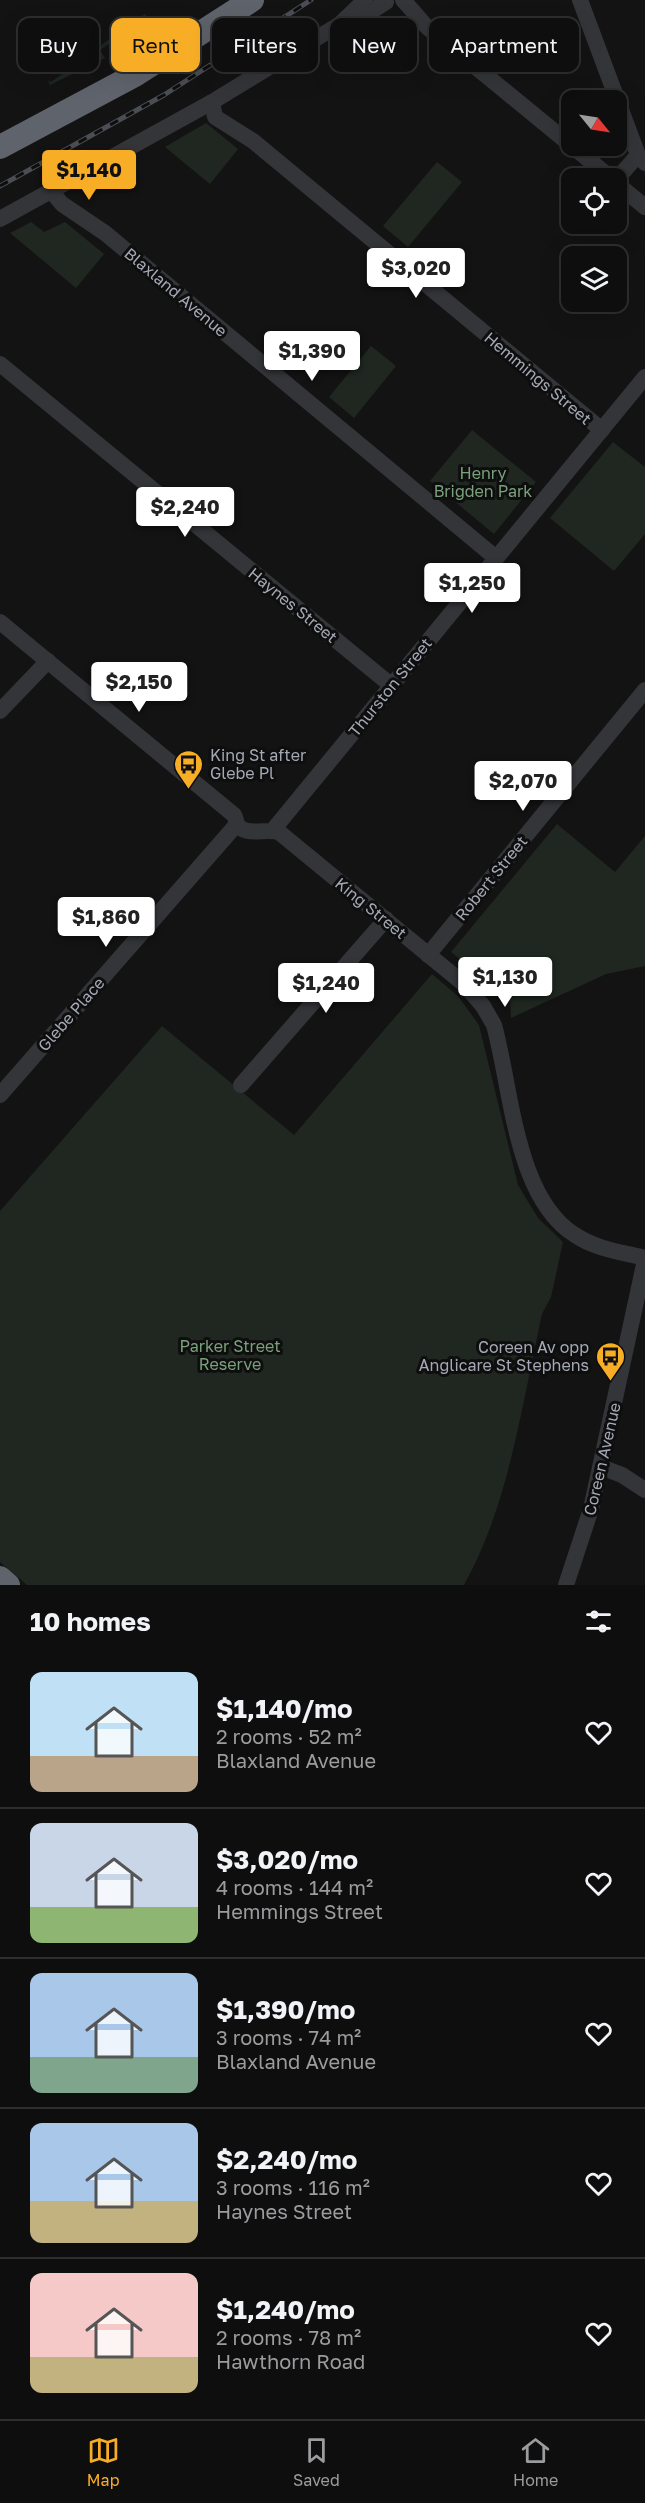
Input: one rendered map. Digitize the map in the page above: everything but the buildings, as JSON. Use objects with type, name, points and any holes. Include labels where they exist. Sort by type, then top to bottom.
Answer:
[{"type":"highway","points":[[0,147],[125,81],[252,0]]},
{"type":"highway","points":[[0,1578],[8,1585]]},
{"type":"street","points":[[346,18],[365,0]]},
{"type":"street","points":[[580,0],[642,159],[627,172]]},
{"type":"street","points":[[361,18],[391,1],[428,27],[599,168]]},
{"type":"street","points":[[0,219],[57,190],[212,102],[330,30]]},
{"type":"street","name":"Hemmings Street","points":[[212,102],[226,111],[253,141],[602,430]]},
{"type":"street","name":"Blaxland Avenue","points":[[57,190],[105,233],[496,558]]},
{"type":"street","points":[[627,191],[645,207]]},
{"type":"street","name":"Haynes Street","points":[[0,364],[392,686]]},
{"type":"street","name":"Thurston Street","points":[[273,830],[645,377]]},
{"type":"street","points":[[0,622],[234,815],[237,824],[252,832],[273,830]]},
{"type":"street","points":[[0,711],[48,661]]},
{"type":"street","name":"Robert Street","points":[[428,955],[645,690]]},
{"type":"street","name":"Glebe Place","points":[[0,1095],[237,824]]},
{"type":"street","name":"King Street","points":[[273,830],[471,990],[490,1016],[528,1171],[545,1206],[561,1225],[586,1242],[645,1259]]},
{"type":"street","points":[[241,1085],[386,919]]},
{"type":"street","name":"Coreen Avenue","points":[[566,1585],[582,1542],[601,1467],[645,1259]]},
{"type":"street","points":[[601,1467],[622,1475],[645,1490]]},
{"type":"green space","points":[[111,38],[111,43],[100,50],[105,58],[99,61],[99,47]]},
{"type":"green space","points":[[65,72],[71,74],[76,72],[50,85],[48,80],[51,82]]},
{"type":"green space","points":[[206,123],[238,149],[210,184],[165,147]]},
{"type":"green space","points":[[437,162],[462,182],[408,247],[383,226]]},
{"type":"green space","points":[[31,222],[44,232],[65,222],[104,254],[76,288],[10,233]]},
{"type":"green space","points":[[371,346],[396,366],[354,418],[329,397]]},
{"type":"green space","name":"Henry Brigden Park","points":[[472,430],[536,482],[494,534],[430,481]]},
{"type":"green space","points":[[613,442],[645,467],[645,534],[614,571],[550,518]]},
{"type":"green space","points":[[557,824],[615,872],[645,836],[645,966],[606,974],[511,1018],[510,1000],[451,952]]},
{"type":"green space","name":"Parker Street Reserve","points":[[432,974],[458,996],[479,1025],[518,1185],[538,1218],[563,1242],[551,1297],[542,1314],[503,1488],[479,1554],[464,1585],[27,1585],[0,1562],[0,1211],[162,1026],[294,1135]]},
{"type":"railway","points":[[0,186],[164,95],[311,0]]},
{"type":"place","name":"King St after Glebe Pl","points":[[189,790]]},
{"type":"place","name":"Coreen Av opp Anglicare St Stephens","points":[[610,1382]]}]
